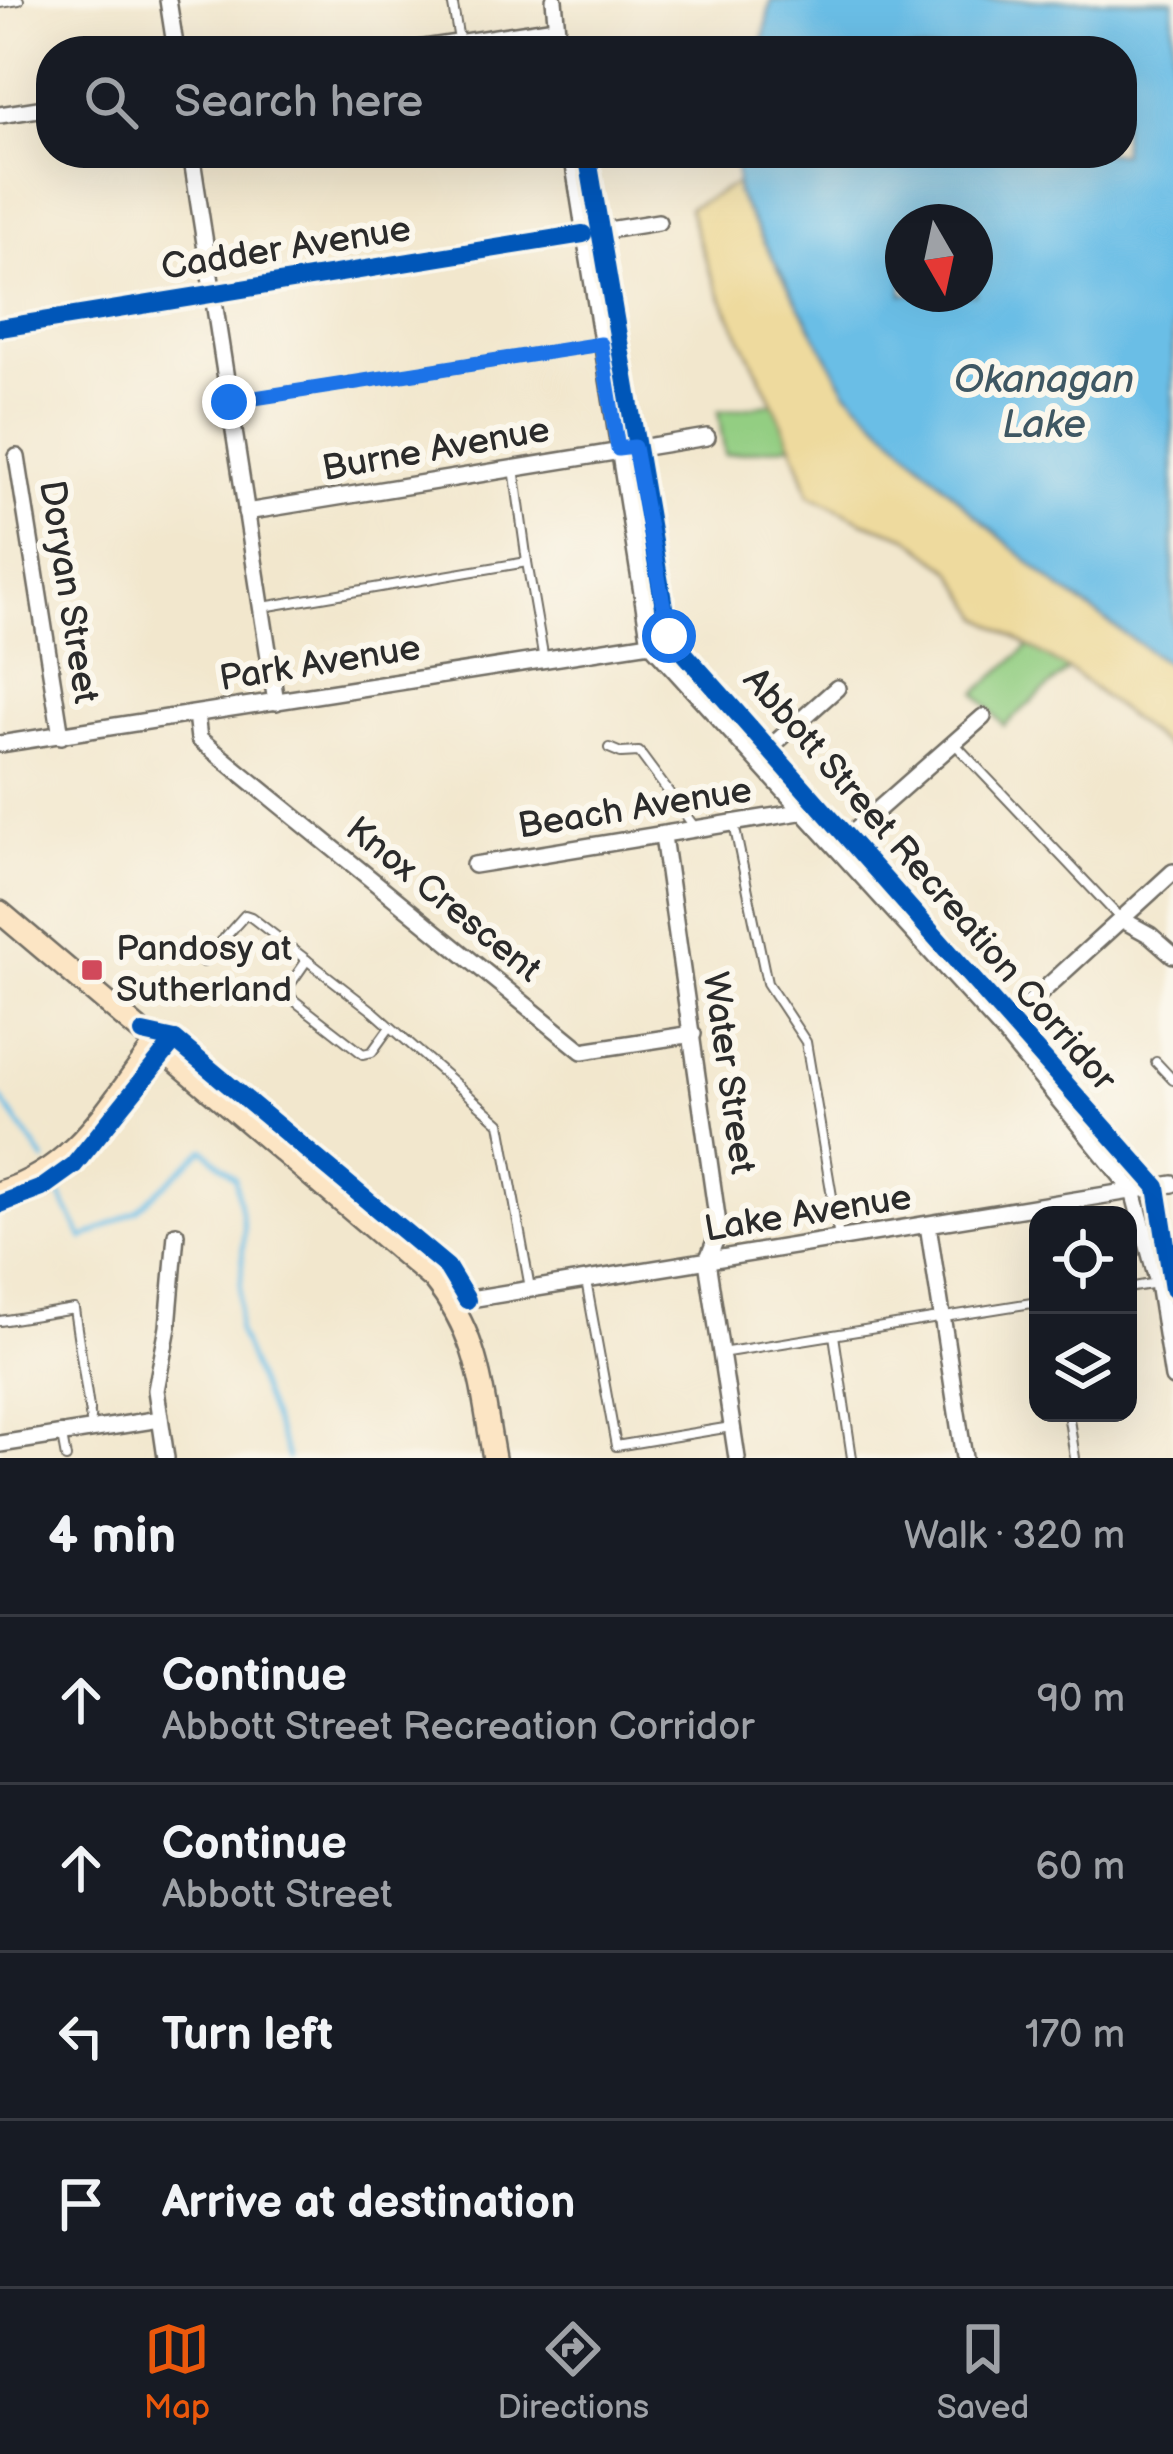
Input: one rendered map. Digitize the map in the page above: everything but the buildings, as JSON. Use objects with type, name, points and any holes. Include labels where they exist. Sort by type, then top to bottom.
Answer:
[{"type":"main road","points":[[0,912],[433,1279],[452,1302],[474,1346],[494,1458]]},
{"type":"main road","points":[[0,1192],[32,1182],[69,1156],[156,1044]]},
{"type":"street","points":[[168,0],[174,36]]},
{"type":"street","points":[[554,0],[557,36]]},
{"type":"street","points":[[504,36],[556,28]]},
{"type":"street","points":[[0,115],[36,109]]},
{"type":"street","points":[[193,168],[276,702]]},
{"type":"street","points":[[574,168],[650,643],[838,845],[1000,1029],[1133,1191],[1158,1283],[1173,1378]]},
{"type":"street","name":"Cadder Avenue","points":[[0,328],[658,222]]},
{"type":"street","name":"Burne Avenue","points":[[246,512],[707,437]]},
{"type":"street","name":"Doryan Street","points":[[17,457],[61,736]]},
{"type":"street","name":"Park Avenue","points":[[0,744],[650,643]]},
{"type":"street","points":[[757,759],[837,688]]},
{"type":"street","name":"Knox Crescent","points":[[196,715],[200,739],[582,1052],[693,1034]]},
{"type":"street","points":[[838,845],[983,717]]},
{"type":"street","name":"Beach Avenue","points":[[474,865],[806,811]]},
{"type":"street","name":"Water Street","points":[[663,836],[719,1231],[707,1261],[737,1458]]},
{"type":"street","points":[[1000,1029],[1173,872]]},
{"type":"street","points":[[1121,919],[1150,934],[1173,955]]},
{"type":"street","name":"Lake Avenue","points":[[452,1302],[1173,1184]]},
{"type":"street","points":[[928,1225],[964,1458]]},
{"type":"street","points":[[166,1458],[156,1390],[168,1327],[176,1234]]},
{"type":"street","points":[[0,1444],[160,1419]]},
{"type":"lane","points":[[0,3],[19,0]]},
{"type":"lane","points":[[452,0],[458,36]]},
{"type":"lane","points":[[229,402],[601,344]]},
{"type":"lane","points":[[514,466],[544,660]]},
{"type":"lane","points":[[261,608],[527,562]]},
{"type":"lane","points":[[954,743],[1121,919]]},
{"type":"lane","points":[[609,748],[639,752],[697,830]]},
{"type":"lane","points":[[734,824],[767,983],[806,1042],[839,1239]]},
{"type":"lane","points":[[203,962],[245,915],[390,1027],[500,1124],[530,1289]]},
{"type":"lane","points":[[307,960],[288,991],[308,1012],[364,1054],[372,1052],[390,1027]]},
{"type":"lane","points":[[1156,1062],[1173,1080]]},
{"type":"lane","points":[[586,1280],[616,1446],[732,1427]]},
{"type":"lane","points":[[1137,1286],[1158,1283]]},
{"type":"lane","points":[[722,1353],[1029,1303]]},
{"type":"lane","points":[[0,1321],[74,1309],[93,1430]]},
{"type":"lane","points":[[834,1335],[852,1458]]},
{"type":"lane","points":[[1069,1422],[1075,1458]]},
{"type":"lane","points":[[62,1434],[66,1458]]},
{"type":"green space","points":[[807,398],[797,444],[725,455],[718,412]]},
{"type":"green space","points":[[1039,637],[1076,663],[1004,726],[976,693]]},
{"type":"sand","points":[[736,184],[737,194],[846,390],[974,514],[1056,585],[1173,668],[1173,752],[1075,674],[982,618],[952,571],[908,537],[809,495],[782,422],[714,281],[689,208]]},
{"type":"water","name":"Okanagan Lake","points":[[771,0],[1173,0],[1173,668],[1056,585],[974,514],[846,390],[737,194],[736,168],[1137,168],[1137,36],[764,36]]},
{"type":"waterway","points":[[0,1097],[45,1161]]},
{"type":"waterway","points":[[51,1177],[83,1239],[137,1210],[204,1149],[235,1178],[244,1229],[238,1331],[288,1458]]},
{"type":"cycle path","name":"Abbott Street Recreation Corridor","points":[[590,168],[669,636],[1157,1187],[1173,1289]]},
{"type":"cycle path","points":[[0,328],[583,234]]},
{"type":"cycle path","points":[[143,1033],[175,1040],[447,1267],[467,1300]]},
{"type":"cycle path","points":[[0,1204],[42,1188],[74,1165],[175,1040]]},
{"type":"place","name":"Pandosy at Sutherland","points":[[92,970]]},
{"type":"route","points":[[229,402],[601,344],[618,449],[634,447],[669,636]]}]
